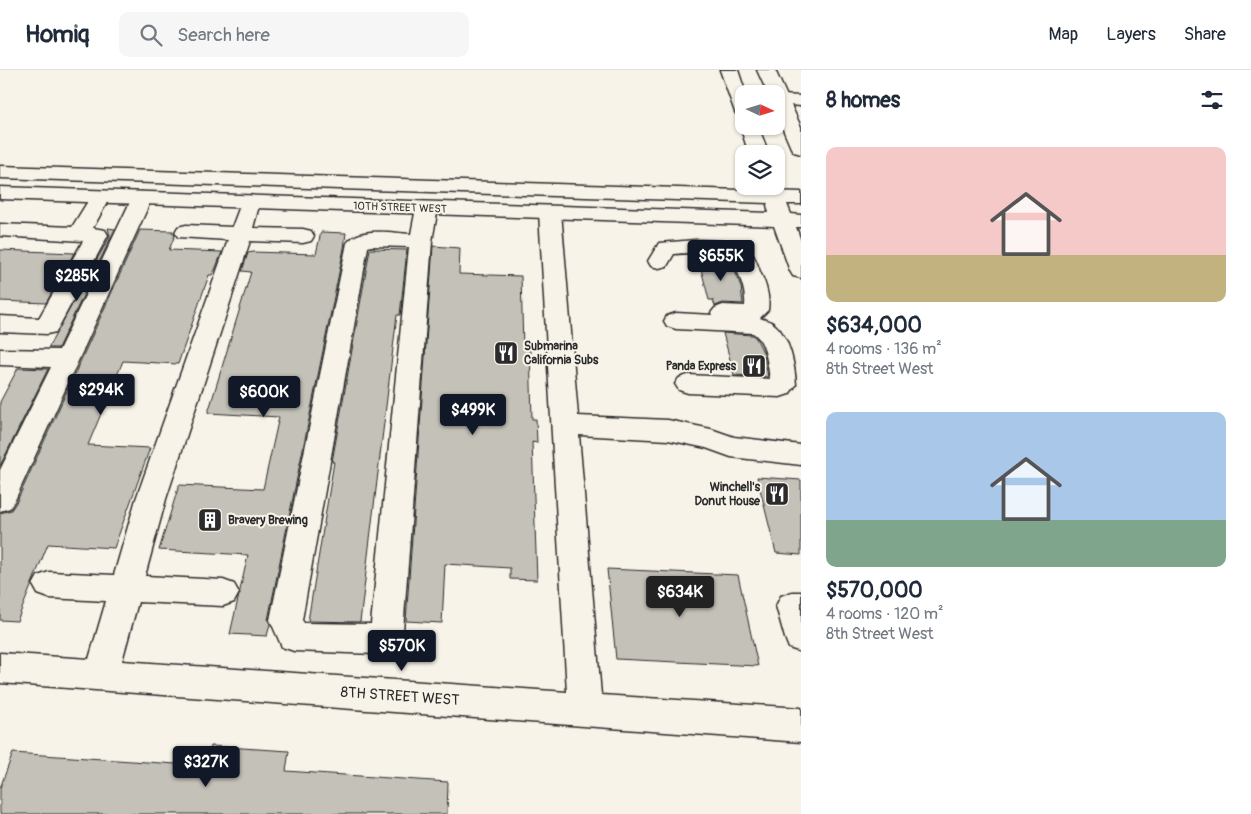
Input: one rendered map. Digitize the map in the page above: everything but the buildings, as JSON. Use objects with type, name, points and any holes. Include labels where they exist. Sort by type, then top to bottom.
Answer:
[{"type":"main road","points":[[728,70],[735,88]]},
{"type":"main road","points":[[766,70],[773,85]]},
{"type":"main road","points":[[785,100],[801,101]]},
{"type":"main road","points":[[785,111],[801,148]]},
{"type":"main road","name":"10TH STREET WEST","points":[[0,172],[244,181],[735,191]]},
{"type":"main road","name":"10TH STREET WEST","points":[[0,193],[791,220]]},
{"type":"main road","points":[[775,195],[791,220],[801,271]]},
{"type":"main road","name":"10TH STREET WEST","points":[[785,195],[801,198]]},
{"type":"main road","points":[[79,234],[100,197]]},
{"type":"main road","points":[[0,500],[68,359],[142,198]]},
{"type":"main road","points":[[101,675],[151,499],[241,234],[250,202]]},
{"type":"main road","points":[[421,241],[368,239],[358,243],[286,620],[294,637],[375,640],[387,631],[421,241],[427,208]]},
{"type":"main road","points":[[550,212],[585,710]]},
{"type":"main road","points":[[0,230],[96,235],[47,326],[0,324]]},
{"type":"main road","points":[[186,232],[303,236]]},
{"type":"main road","points":[[659,261],[668,248],[688,247],[729,251],[742,257],[752,280],[758,302],[756,310],[750,314],[675,316],[752,324],[763,327],[769,333],[783,371],[783,385],[780,388],[688,384]]},
{"type":"main road","points":[[0,357],[68,359]]},
{"type":"main road","points":[[564,425],[668,430],[711,439],[731,447],[801,455]]},
{"type":"main road","points":[[49,585],[223,593]]},
{"type":"main road","points":[[801,606],[792,606],[801,638]]},
{"type":"main road","name":"8TH STREET WEST","points":[[0,668],[801,725]]},
{"type":"place","name":"Submarina California Subs","points":[[506,353]]},
{"type":"place","name":"Panda Express","points":[[754,366]]},
{"type":"place","name":"Winchell's Donut House","points":[[777,494]]},
{"type":"place","name":"Bravery Brewing","points":[[210,520]]}]
